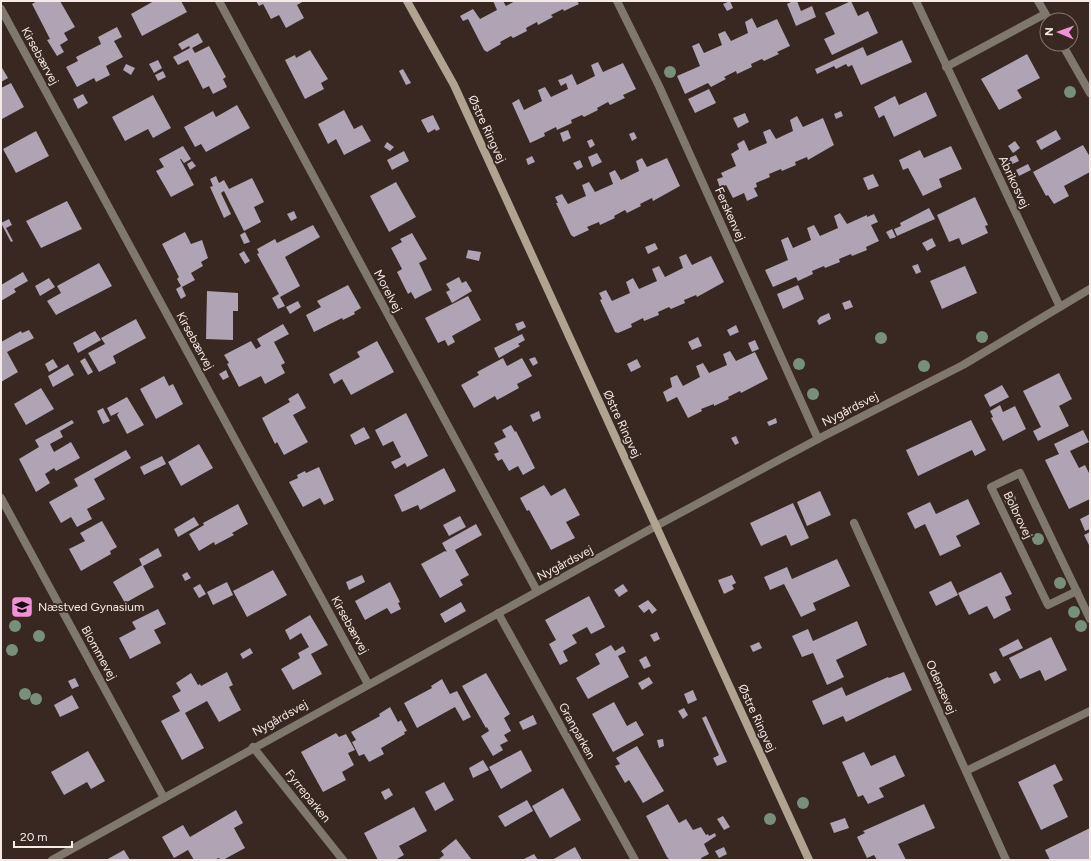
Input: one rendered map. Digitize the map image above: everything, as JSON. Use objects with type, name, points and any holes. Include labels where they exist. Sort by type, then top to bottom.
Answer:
[{"type":"street","name":"Morelvej","points":[[219,1],[537,592]]},
{"type":"street","name":"Østre Ringvej","points":[[407,1],[454,86],[810,860]]},
{"type":"street","name":"Ferskenvej","points":[[617,1],[659,86],[818,439]]},
{"type":"street","name":"Abrikosvej","points":[[916,1],[946,68],[1060,307]]},
{"type":"street","points":[[1038,1],[1044,12]]},
{"type":"street","name":"Kirsebærvej","points":[[1,9],[368,684]]},
{"type":"street","points":[[946,68],[1039,21]]},
{"type":"street","points":[[1067,52],[1090,93]]},
{"type":"street","name":"Nygårdsvej","points":[[52,860],[253,747],[656,526],[818,439],[963,365],[1090,289]]},
{"type":"street","name":"Bolbrovej","points":[[1077,591],[1048,605],[992,487],[1020,473],[1077,591],[1090,619]]},
{"type":"street","name":"Blommevej","points":[[1,498],[164,798]]},
{"type":"street","name":"Odensevej","points":[[854,523],[1006,860]]},
{"type":"street","name":"Granparken","points":[[498,613],[636,860]]},
{"type":"street","points":[[966,771],[1090,711]]},
{"type":"street","name":"Fyrreparken","points":[[253,747],[343,860]]},
{"type":"building","points":[[37,1],[60,1],[75,27],[64,33],[68,40],[60,45],[64,52],[57,56],[47,40],[50,39],[32,4]]},
{"type":"building","points":[[154,1],[181,1],[187,12],[142,36],[131,14]]},
{"type":"building","points":[[256,1],[304,1],[297,5],[304,18],[286,28],[279,15],[271,19],[263,4],[259,6]]},
{"type":"building","points":[[493,1],[503,1],[506,6],[515,1],[577,1],[579,4],[551,15],[553,17],[538,25],[537,22],[526,28],[527,31],[513,38],[511,36],[487,52],[484,50],[468,19],[463,21],[460,16],[473,9],[480,19],[497,10]]},
{"type":"building","points":[[730,1],[733,8],[727,11],[723,4]]},
{"type":"building","points":[[797,1],[801,11],[812,6],[816,17],[796,26],[787,4]]},
{"type":"building","points":[[851,1],[858,16],[868,11],[878,33],[832,55],[824,39],[835,34],[825,13]]},
{"type":"building","points":[[752,18],[757,28],[777,19],[790,46],[777,52],[779,54],[764,61],[762,59],[751,64],[752,67],[737,74],[736,71],[724,77],[726,79],[711,87],[708,83],[685,94],[677,76],[700,66],[692,46],[699,43],[704,53],[722,45],[718,34],[725,31],[731,41],[748,33],[745,22]]},
{"type":"building","points":[[117,27],[122,37],[114,41],[123,57],[106,66],[110,75],[96,82],[94,78],[77,87],[66,67],[78,61],[76,57],[101,44],[98,37]]},
{"type":"building","points":[[198,33],[203,42],[192,48],[195,53],[209,46],[226,77],[223,79],[227,87],[213,94],[209,86],[203,89],[188,60],[178,65],[173,57],[190,48],[189,46],[182,50],[178,44]]},
{"type":"building","points":[[902,40],[912,62],[861,85],[852,65],[848,67],[846,64],[836,69],[834,66],[817,74],[815,69],[863,47],[867,56]]},
{"type":"building","points":[[310,50],[328,79],[321,83],[324,89],[305,99],[285,60],[295,55],[296,58]]},
{"type":"building","points":[[1027,54],[1040,78],[1017,90],[1022,98],[999,110],[981,79]]},
{"type":"building","points":[[158,60],[162,68],[154,73],[149,64]]},
{"type":"building","points":[[598,62],[603,72],[623,63],[636,89],[623,95],[625,98],[610,105],[608,102],[597,108],[598,110],[584,117],[582,115],[571,120],[572,123],[557,130],[556,127],[544,133],[545,136],[530,143],[512,103],[519,99],[524,110],[542,101],[538,90],[545,87],[551,97],[568,89],[566,83],[561,86],[558,80],[572,74],[577,85],[595,76],[591,65]]},
{"type":"building","points":[[126,64],[135,68],[131,75],[123,70]]},
{"type":"building","points":[[1,66],[8,78],[1,82]]},
{"type":"building","points":[[403,69],[411,83],[406,85],[399,71]]},
{"type":"building","points":[[163,71],[166,77],[158,81],[155,75]]},
{"type":"building","points":[[11,83],[24,107],[2,119],[1,88]]},
{"type":"building","points":[[709,89],[716,103],[695,113],[688,99]]},
{"type":"building","points":[[926,92],[937,116],[894,137],[884,115],[879,118],[874,107],[895,96],[899,105]]},
{"type":"building","points":[[83,94],[88,103],[78,109],[73,99]]},
{"type":"building","points":[[153,95],[171,128],[153,138],[148,129],[125,141],[112,117]]},
{"type":"building","points":[[237,105],[250,128],[206,152],[201,144],[195,147],[184,127],[213,111],[216,117]]},
{"type":"building","points":[[344,110],[354,129],[362,125],[371,141],[344,155],[336,139],[328,144],[318,124]]},
{"type":"building","points":[[841,111],[843,116],[836,119],[834,114]]},
{"type":"building","points":[[745,113],[749,122],[738,128],[733,118]]},
{"type":"building","points":[[433,115],[440,129],[436,131],[435,129],[428,133],[421,120]]},
{"type":"building","points":[[797,116],[803,127],[823,118],[834,145],[808,160],[807,157],[795,162],[796,165],[782,171],[781,169],[769,174],[770,177],[756,183],[757,187],[754,188],[758,196],[747,201],[744,193],[733,198],[726,185],[720,188],[717,179],[723,177],[721,173],[736,166],[731,154],[739,149],[737,144],[744,140],[749,151],[767,143],[763,132],[770,129],[776,139],[793,131],[790,120]]},
{"type":"building","points":[[568,130],[571,138],[563,142],[560,133]]},
{"type":"building","points":[[1056,130],[1061,139],[1041,150],[1036,141]]},
{"type":"building","points":[[36,131],[49,156],[16,173],[3,149]]},
{"type":"building","points":[[634,132],[637,138],[632,141],[629,134]]},
{"type":"building","points":[[592,139],[595,145],[590,148],[587,141]]},
{"type":"building","points":[[1015,141],[1020,148],[1013,153],[1008,146]]},
{"type":"building","points":[[387,142],[394,147],[390,151],[384,147]]},
{"type":"building","points":[[1083,145],[1090,157],[1090,172],[1064,186],[1069,196],[1054,204],[1048,195],[1046,196],[1033,172]]},
{"type":"building","points":[[183,146],[191,159],[184,163],[180,159],[194,185],[171,197],[156,171],[164,167],[159,159]]},
{"type":"building","points":[[951,146],[962,169],[939,179],[942,187],[923,196],[908,168],[903,170],[899,160],[920,150],[924,158]]},
{"type":"building","points":[[404,151],[409,161],[392,170],[387,160]]},
{"type":"building","points":[[597,153],[602,162],[592,167],[588,157]]},
{"type":"building","points":[[1016,155],[1019,161],[1010,165],[1007,159]]},
{"type":"building","points":[[532,156],[535,162],[528,165],[526,159]]},
{"type":"building","points":[[642,158],[647,167],[667,158],[680,186],[653,201],[652,198],[640,204],[641,206],[627,213],[625,210],[614,216],[615,218],[600,225],[599,222],[587,227],[589,230],[574,237],[571,235],[556,203],[558,203],[555,197],[562,194],[568,204],[586,196],[582,185],[589,182],[595,192],[613,184],[609,173],[615,170],[621,180],[639,171],[636,161]]},
{"type":"building","points":[[580,160],[583,167],[577,170],[573,163]]},
{"type":"building","points":[[192,161],[196,166],[190,170],[187,164]]},
{"type":"building","points":[[1028,164],[1031,170],[1019,176],[1016,170]]},
{"type":"building","points":[[873,174],[879,186],[868,190],[863,178]]},
{"type":"building","points":[[216,176],[219,183],[224,180],[229,189],[252,178],[264,202],[254,207],[261,222],[244,231],[224,191],[221,193],[231,214],[224,218],[210,187],[213,186],[210,179]]},
{"type":"building","points":[[396,182],[416,217],[389,232],[370,196]]},
{"type":"building","points":[[975,197],[988,225],[985,226],[988,233],[962,245],[959,238],[949,242],[937,215]]},
{"type":"building","points":[[67,201],[82,229],[41,248],[26,221]]},
{"type":"building","points":[[929,208],[935,219],[897,236],[894,229],[901,226],[900,223]]},
{"type":"building","points":[[294,211],[297,218],[291,221],[287,214]]},
{"type":"building","points":[[840,213],[847,224],[867,215],[867,217],[874,214],[878,222],[871,225],[879,241],[866,247],[867,250],[852,256],[851,254],[839,259],[840,262],[812,271],[813,274],[798,281],[796,277],[773,287],[765,270],[788,260],[781,240],[788,237],[793,248],[811,240],[807,228],[814,225],[820,236],[838,228],[834,216]]},
{"type":"building","points":[[9,219],[12,225],[6,228],[13,241],[11,242],[1,223]]},
{"type":"building","points":[[313,225],[320,237],[285,257],[300,286],[280,297],[285,306],[278,309],[272,298],[279,294],[257,254],[259,253],[257,249],[275,239],[277,243]]},
{"type":"building","points":[[892,229],[896,237],[890,239],[886,232]]},
{"type":"building","points":[[185,232],[191,244],[202,240],[208,258],[201,262],[203,266],[191,273],[195,280],[182,287],[186,296],[181,299],[176,289],[181,286],[177,279],[179,277],[162,244]]},
{"type":"building","points":[[245,232],[250,242],[244,244],[240,235]]},
{"type":"building","points":[[412,233],[427,259],[419,263],[432,290],[415,299],[411,292],[408,294],[397,272],[402,269],[391,248],[402,242],[400,239]]},
{"type":"building","points":[[932,238],[936,246],[927,251],[922,243]]},
{"type":"building","points":[[655,243],[658,249],[648,254],[645,247]]},
{"type":"building","points":[[468,250],[481,252],[479,261],[466,258]]},
{"type":"building","points":[[244,251],[250,261],[245,264],[239,254]]},
{"type":"building","points":[[686,254],[692,265],[711,256],[724,282],[697,297],[696,295],[684,300],[685,303],[671,309],[669,307],[658,312],[659,315],[644,321],[643,318],[631,324],[632,327],[618,333],[615,332],[600,300],[602,299],[599,293],[606,290],[612,301],[630,293],[626,282],[633,278],[639,289],[657,281],[652,269],[659,266],[665,277],[683,268],[679,257]]},
{"type":"building","points":[[99,263],[112,286],[56,315],[47,301],[61,293],[57,286]]},
{"type":"building","points":[[918,264],[921,272],[916,274],[912,266]]},
{"type":"building","points":[[965,266],[977,293],[942,309],[930,281]]},
{"type":"building","points":[[23,272],[28,281],[14,289],[16,292],[1,301],[1,285]]},
{"type":"building","points":[[459,277],[462,283],[466,281],[472,291],[452,303],[446,292],[450,290],[446,284]]},
{"type":"building","points":[[49,278],[55,287],[40,296],[35,286]]},
{"type":"building","points":[[348,285],[361,308],[354,312],[355,314],[343,320],[342,318],[314,332],[306,315],[321,307],[317,301]]},
{"type":"building","points":[[798,285],[804,299],[783,309],[777,294]]},
{"type":"building","points":[[207,291],[238,293],[238,311],[233,311],[233,340],[206,339]]},
{"type":"building","points":[[468,296],[481,320],[452,336],[455,342],[448,346],[445,340],[438,343],[425,318]]},
{"type":"building","points":[[850,300],[853,307],[845,310],[842,303]]},
{"type":"building","points":[[298,301],[301,307],[290,314],[286,307]]},
{"type":"building","points":[[829,313],[831,319],[819,325],[817,321],[820,317]]},
{"type":"building","points":[[136,319],[146,338],[113,356],[116,363],[99,372],[88,353],[105,344],[101,338]]},
{"type":"building","points":[[523,321],[526,327],[518,331],[515,324]]},
{"type":"building","points":[[283,324],[289,334],[274,342],[285,363],[281,365],[285,373],[265,384],[261,376],[239,387],[224,355],[251,341],[256,349],[261,346],[257,339]]},
{"type":"building","points":[[736,325],[739,332],[730,336],[727,330]]},
{"type":"building","points":[[29,330],[34,338],[7,352],[18,372],[1,382],[1,342],[21,331],[22,333]]},
{"type":"building","points":[[95,331],[101,340],[78,353],[73,343]]},
{"type":"building","points":[[522,334],[525,340],[518,344],[520,346],[499,358],[494,348]]},
{"type":"building","points":[[698,337],[702,346],[692,350],[688,342]]},
{"type":"building","points":[[755,340],[759,349],[752,352],[748,343]]},
{"type":"building","points":[[377,341],[394,372],[351,395],[342,379],[334,384],[329,374],[360,357],[357,352]]},
{"type":"building","points":[[730,351],[736,361],[755,352],[768,379],[741,393],[740,391],[728,397],[729,399],[714,406],[714,404],[701,409],[702,411],[688,418],[677,397],[667,402],[663,392],[672,387],[670,378],[677,375],[683,386],[700,377],[696,366],[703,363],[709,373],[727,365],[723,354]]},
{"type":"building","points":[[535,357],[538,363],[533,366],[529,359]]},
{"type":"building","points":[[85,358],[93,372],[88,375],[80,361]]},
{"type":"building","points":[[503,358],[507,366],[522,358],[532,376],[517,384],[519,388],[497,400],[495,396],[474,408],[461,385],[479,375],[477,372]]},
{"type":"building","points":[[53,359],[58,367],[49,372],[45,364]]},
{"type":"building","points":[[637,359],[641,367],[631,372],[627,364]]},
{"type":"building","points":[[68,364],[74,375],[53,387],[48,376]]},
{"type":"building","points":[[226,370],[229,377],[223,380],[219,374]]},
{"type":"building","points":[[1059,373],[1072,399],[1059,406],[1069,426],[1038,441],[1033,431],[1041,427],[1023,391]]},
{"type":"building","points":[[164,376],[169,386],[173,384],[183,404],[156,419],[140,389]]},
{"type":"building","points":[[1002,385],[1009,397],[990,407],[984,395]]},
{"type":"building","points":[[41,388],[54,409],[26,425],[14,404]]},
{"type":"building","points":[[298,393],[306,408],[293,415],[308,442],[284,455],[277,442],[275,444],[262,418],[290,402],[288,399]]},
{"type":"building","points":[[127,397],[144,425],[127,434],[117,415],[119,412],[111,416],[107,408]]},
{"type":"building","points":[[1000,405],[1003,412],[1015,406],[1026,429],[1003,441],[991,418],[993,417],[990,411]]},
{"type":"building","points":[[103,408],[110,421],[103,424],[97,411]]},
{"type":"building","points":[[539,411],[541,418],[533,422],[530,415]]},
{"type":"building","points":[[406,413],[428,456],[407,467],[405,463],[395,469],[391,462],[401,457],[393,441],[383,446],[375,430]]},
{"type":"building","points":[[776,418],[777,423],[769,426],[767,422]]},
{"type":"building","points":[[72,420],[74,423],[60,431],[63,437],[50,444],[54,452],[71,442],[80,458],[56,471],[54,468],[45,474],[50,483],[36,492],[19,459],[39,447],[35,440]]},
{"type":"building","points":[[971,420],[986,450],[975,456],[972,450],[918,476],[906,450]]},
{"type":"building","points":[[511,425],[515,432],[516,431],[535,468],[523,475],[518,466],[509,471],[502,459],[498,461],[494,454],[499,452],[494,443],[506,437],[502,430]]},
{"type":"building","points":[[364,427],[370,438],[355,445],[350,435]]},
{"type":"building","points":[[1083,430],[1089,442],[1070,451],[1079,468],[1085,465],[1090,475],[1090,499],[1069,509],[1045,460],[1059,454],[1054,444]]},
{"type":"building","points":[[736,436],[739,443],[735,445],[731,438]]},
{"type":"building","points":[[199,444],[213,468],[181,486],[168,462]]},
{"type":"building","points":[[126,450],[131,458],[94,479],[105,499],[87,509],[92,519],[77,527],[71,517],[61,523],[49,502],[78,486],[74,479]]},
{"type":"building","points":[[162,456],[166,464],[144,475],[140,467]]},
{"type":"building","points":[[319,467],[334,500],[324,505],[320,498],[303,507],[289,482],[298,478],[297,475],[305,471],[306,473]]},
{"type":"building","points":[[444,468],[456,491],[420,510],[418,505],[402,512],[394,495]]},
{"type":"building","points":[[544,485],[551,496],[565,488],[580,515],[566,522],[575,538],[551,550],[529,510],[527,511],[520,498]]},
{"type":"building","points":[[820,491],[831,515],[807,526],[797,502]]},
{"type":"building","points":[[968,499],[980,524],[956,536],[961,546],[940,556],[925,524],[915,529],[907,513],[930,502],[936,514]]},
{"type":"building","points":[[793,503],[809,538],[791,546],[786,535],[761,546],[750,523]]},
{"type":"building","points":[[238,504],[248,524],[232,533],[234,535],[215,545],[214,542],[199,551],[189,534],[204,525],[203,523]]},
{"type":"building","points":[[1090,514],[1090,529],[1085,531],[1080,519]]},
{"type":"building","points":[[460,516],[466,527],[449,536],[443,525]]},
{"type":"building","points":[[194,517],[199,525],[178,537],[174,529]]},
{"type":"building","points":[[102,521],[117,547],[110,551],[111,554],[81,571],[69,549],[85,541],[80,533]]},
{"type":"building","points":[[476,524],[482,535],[455,550],[469,575],[460,580],[463,585],[440,598],[421,564],[445,551],[447,552],[442,543]]},
{"type":"building","points":[[1090,532],[1090,547],[1084,535]]},
{"type":"building","points":[[158,548],[162,556],[143,566],[154,587],[125,603],[113,582],[142,565],[139,559]]},
{"type":"building","points":[[837,559],[850,586],[813,603],[816,610],[801,617],[784,584],[770,590],[764,577],[787,567],[792,579]]},
{"type":"building","points":[[273,570],[287,595],[247,617],[233,591]]},
{"type":"building","points":[[187,572],[191,578],[185,581],[182,575]]},
{"type":"building","points":[[1001,572],[1012,594],[1005,597],[1011,610],[994,619],[987,606],[969,615],[958,593]]},
{"type":"building","points":[[362,575],[365,582],[349,590],[346,582]]},
{"type":"building","points":[[732,575],[736,583],[732,585],[734,589],[724,594],[718,580]]},
{"type":"building","points":[[951,581],[958,595],[936,606],[929,592]]},
{"type":"building","points":[[227,582],[233,595],[213,605],[207,592]]},
{"type":"building","points":[[390,582],[400,602],[398,603],[401,609],[391,614],[387,608],[365,620],[355,601]]},
{"type":"building","points":[[200,584],[206,594],[199,598],[193,588]]},
{"type":"building","points":[[623,584],[628,591],[619,597],[614,590]]},
{"type":"building","points":[[589,596],[605,627],[591,634],[587,627],[572,635],[577,643],[563,651],[568,661],[560,665],[549,644],[556,640],[545,620]]},
{"type":"building","points":[[648,600],[657,610],[652,614],[649,609],[644,613],[638,606]]},
{"type":"building","points":[[461,602],[466,611],[445,623],[440,614]]},
{"type":"building","points":[[158,609],[166,624],[154,630],[161,643],[130,659],[119,638],[136,629],[132,622]]},
{"type":"building","points":[[310,615],[328,645],[311,654],[322,674],[293,690],[281,669],[300,658],[298,653],[309,647],[301,633],[290,640],[285,630]]},
{"type":"building","points":[[857,621],[867,645],[836,660],[844,677],[827,685],[813,653],[802,657],[792,636],[808,629],[813,641]]},
{"type":"building","points":[[657,632],[660,639],[654,642],[650,635]]},
{"type":"building","points":[[1051,637],[1067,670],[1045,681],[1040,670],[1020,679],[1009,658]]},
{"type":"building","points":[[1018,639],[1023,648],[1003,657],[999,649]]},
{"type":"building","points":[[759,642],[762,648],[753,652],[750,646]]},
{"type":"building","points":[[611,645],[615,651],[623,646],[626,652],[618,656],[629,677],[588,699],[576,678],[600,664],[595,654]]},
{"type":"building","points":[[250,648],[253,653],[243,659],[240,654]]},
{"type":"building","points":[[646,656],[651,666],[644,669],[639,660]]},
{"type":"building","points":[[996,671],[1001,680],[994,684],[989,674]]},
{"type":"building","points":[[227,672],[233,685],[229,687],[241,710],[219,722],[207,701],[185,713],[204,748],[182,760],[161,721],[180,711],[172,696],[181,691],[176,683],[191,673],[198,685],[200,684],[201,686]]},
{"type":"building","points":[[904,672],[912,690],[846,722],[843,716],[823,725],[812,701],[842,687],[846,696],[888,677],[889,678]]},
{"type":"building","points":[[486,673],[510,714],[504,718],[511,731],[504,735],[508,741],[500,745],[503,750],[493,756],[481,736],[489,731],[462,686]]},
{"type":"building","points":[[649,677],[653,683],[642,690],[638,683]]},
{"type":"building","points":[[75,678],[79,686],[72,689],[68,681]]},
{"type":"building","points":[[442,679],[450,694],[457,691],[471,717],[463,721],[455,707],[417,728],[404,703],[432,688],[431,686]]},
{"type":"building","points":[[693,690],[697,700],[688,704],[684,694]]},
{"type":"building","points":[[72,695],[79,708],[60,717],[54,705]]},
{"type":"building","points":[[614,702],[627,726],[636,721],[644,735],[613,752],[592,714]]},
{"type":"building","points":[[390,707],[398,722],[401,720],[407,731],[404,732],[405,734],[381,748],[384,754],[369,762],[364,754],[359,756],[352,742],[356,740],[351,732],[380,716],[379,714]]},
{"type":"building","points":[[684,708],[688,715],[683,719],[678,711]]},
{"type":"building","points":[[533,715],[537,724],[523,730],[519,722]]},
{"type":"building","points":[[706,716],[727,762],[717,766],[713,758],[719,755],[702,718]]},
{"type":"building","points":[[336,733],[339,737],[346,734],[355,750],[348,753],[354,765],[342,772],[346,780],[323,792],[301,752]]},
{"type":"building","points":[[663,739],[664,746],[659,748],[657,740]]},
{"type":"building","points":[[637,746],[664,791],[643,803],[629,780],[625,783],[615,766],[620,764],[616,758]]},
{"type":"building","points":[[521,750],[532,771],[501,789],[489,767]]},
{"type":"building","points":[[88,751],[105,781],[91,789],[87,782],[64,795],[51,772]]},
{"type":"building","points":[[864,752],[871,766],[895,755],[905,776],[879,788],[884,797],[868,804],[863,795],[858,797],[842,762]]},
{"type":"building","points":[[483,760],[489,770],[473,778],[469,768]]},
{"type":"building","points":[[1055,764],[1063,780],[1053,785],[1068,817],[1041,830],[1018,782]]},
{"type":"building","points":[[444,782],[454,800],[435,811],[425,792]]},
{"type":"building","points":[[389,788],[393,795],[385,800],[381,792]]},
{"type":"building","points":[[563,788],[581,820],[550,838],[532,806]]},
{"type":"building","points":[[527,800],[533,811],[505,827],[498,816]]},
{"type":"building","points":[[668,804],[679,823],[686,819],[693,830],[701,827],[706,835],[708,834],[709,836],[715,833],[716,836],[704,844],[709,854],[701,858],[702,860],[670,860],[667,857],[646,816]]},
{"type":"building","points":[[924,804],[935,828],[898,844],[906,860],[877,860],[874,855],[867,858],[857,837],[865,833],[863,831]]},
{"type":"building","points":[[414,807],[427,831],[399,846],[404,855],[395,860],[378,860],[364,833]]},
{"type":"building","points":[[236,810],[243,823],[234,828],[245,848],[223,860],[218,858],[215,860],[194,860],[188,850],[174,858],[162,837],[183,825],[190,837]]},
{"type":"building","points":[[723,816],[730,827],[724,830],[717,819]]},
{"type":"building","points":[[845,818],[849,828],[834,833],[830,823]]},
{"type":"building","points":[[1090,828],[1090,860],[1050,860],[1045,850]]},
{"type":"building","points":[[456,839],[472,860],[438,860],[444,855],[441,851]]},
{"type":"building","points":[[575,847],[582,860],[552,860]]},
{"type":"building","points":[[724,847],[727,854],[719,858],[715,851]]},
{"type":"building","points":[[124,850],[130,860],[106,860]]},
{"type":"building","points":[[534,854],[538,860],[522,860]]},
{"type":"place","name":"Næstved Gynasium","points":[[22,607]]}]
